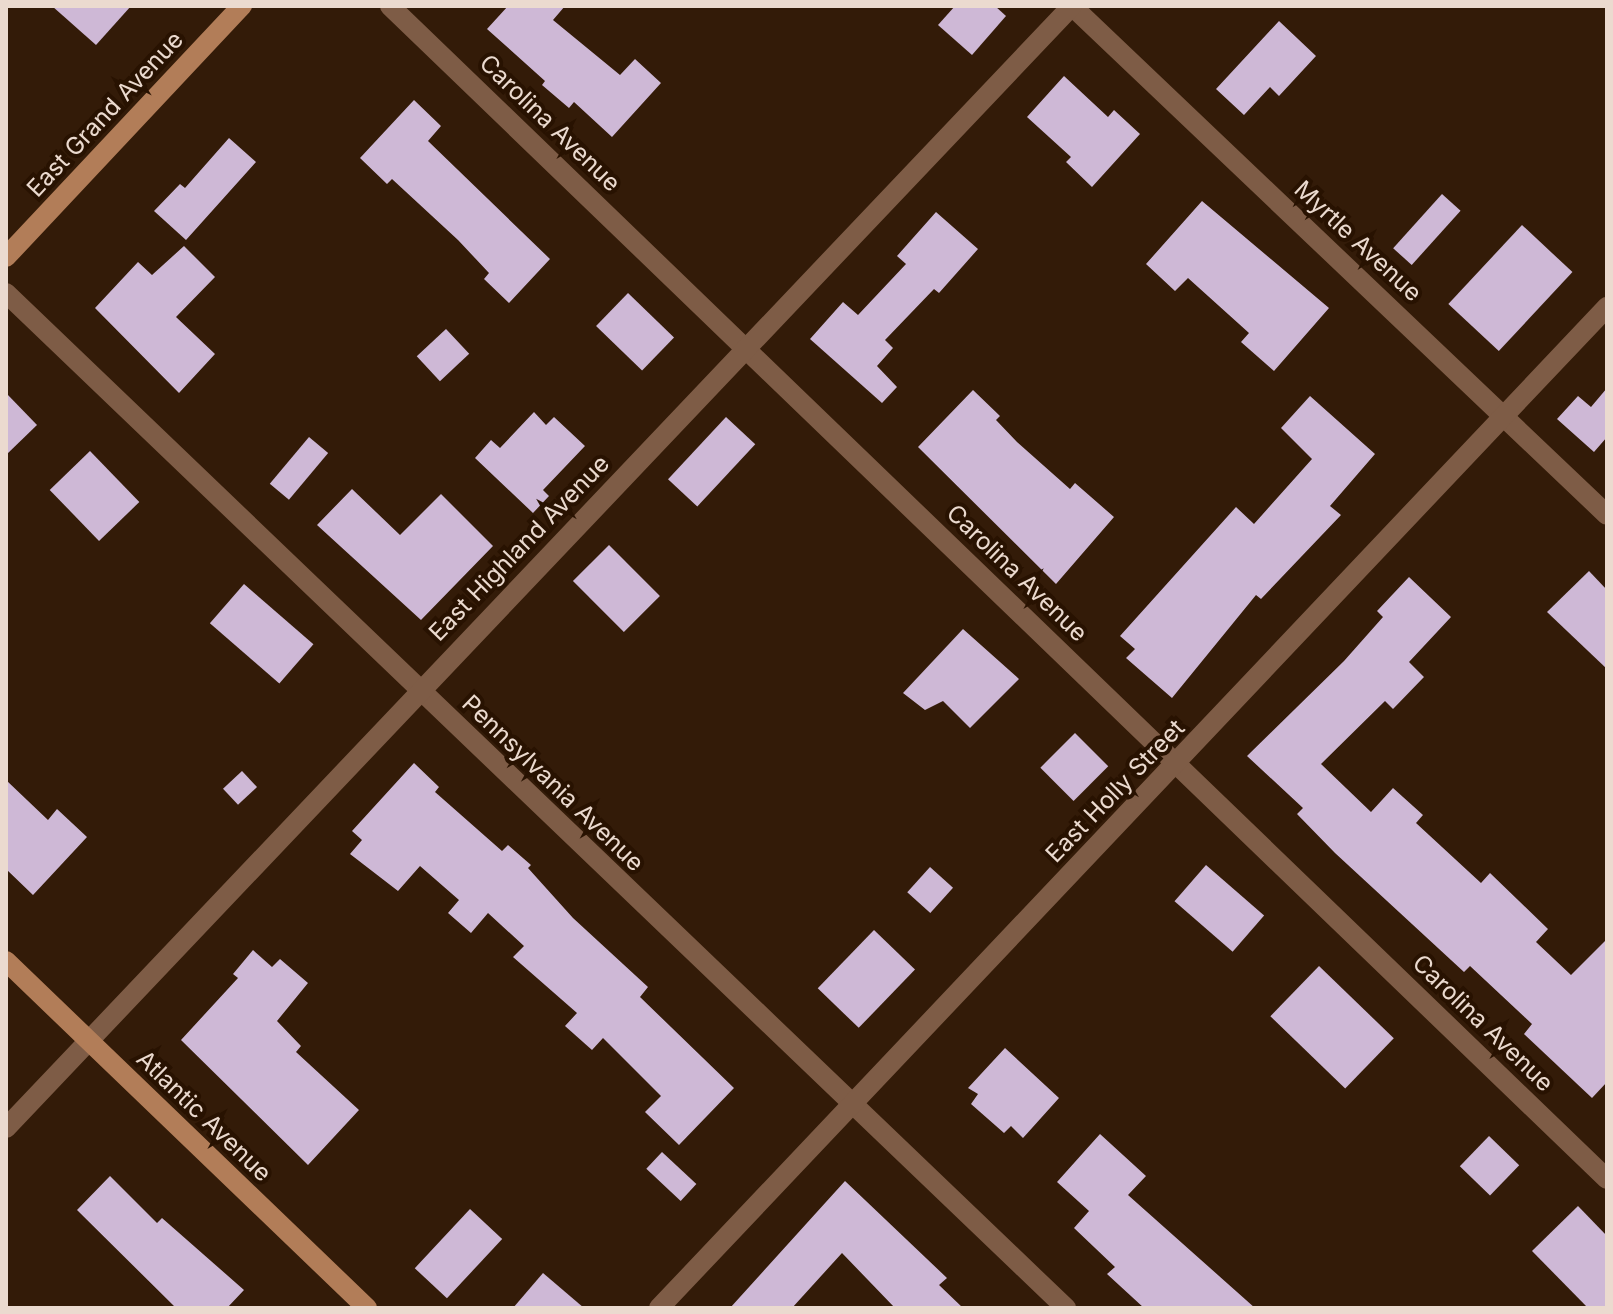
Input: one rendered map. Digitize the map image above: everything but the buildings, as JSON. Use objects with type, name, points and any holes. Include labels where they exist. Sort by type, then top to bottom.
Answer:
[{"type":"main road","name":"East Grand Avenue","points":[[6,257],[242,6]]},
{"type":"main road","name":"Atlantic Avenue","points":[[6,961],[367,1308]]},
{"type":"street","name":"Carolina Avenue","points":[[390,6],[1607,1179]]},
{"type":"street","name":"East Highland Avenue","points":[[6,1128],[1072,6]]},
{"type":"street","name":"Myrtle Avenue","points":[[1072,6],[1607,515]]},
{"type":"street","name":"Pennsylvania Avenue","points":[[6,293],[1066,1308]]},
{"type":"street","name":"East Holly Street","points":[[659,1308],[1607,307]]}]
